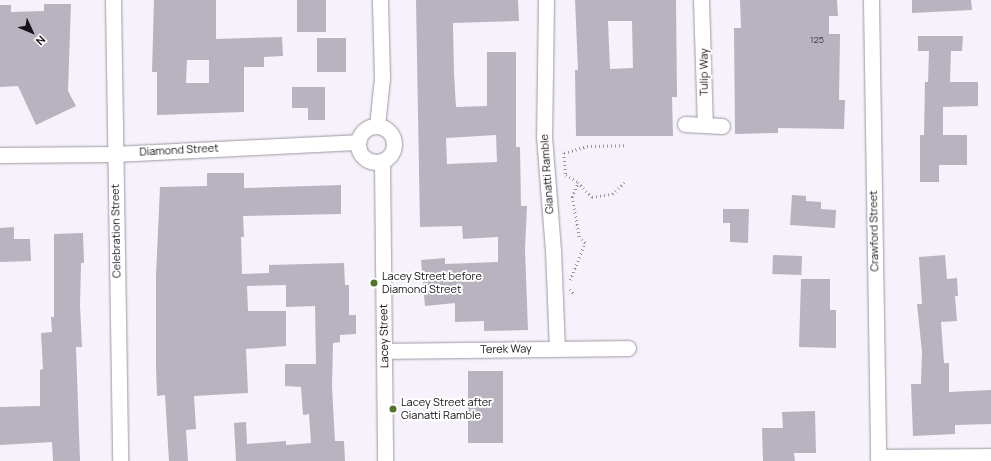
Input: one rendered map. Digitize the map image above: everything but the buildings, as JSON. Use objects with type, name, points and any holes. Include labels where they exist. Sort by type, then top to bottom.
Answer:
[{"type":"street","name":"Celebration Street","points":[[112,0],[120,461]]},
{"type":"street","points":[[377,126],[382,78],[380,0]]},
{"type":"street","name":"Gianatti Ramble","points":[[546,0],[545,155],[553,250],[557,348]]},
{"type":"street","name":"Tulip Way","points":[[701,0],[704,19],[704,125]]},
{"type":"street","name":"Tulip Way","points":[[704,19],[712,0]]},
{"type":"street","name":"Crawford Street","points":[[871,0],[878,459]]},
{"type":"street","points":[[685,124],[722,126]]},
{"type":"street","points":[[377,126],[388,130],[394,138],[394,147],[391,156],[382,162],[368,162],[360,156],[357,142],[360,134],[368,127],[377,126]]},
{"type":"street","name":"Diamond Street","points":[[0,155],[114,154],[357,142]]},
{"type":"street","name":"Lacey Street","points":[[382,162],[385,461]]},
{"type":"street","name":"Terek Way","points":[[384,351],[628,348]]},
{"type":"street","points":[[878,459],[991,456]]},
{"type":"path","points":[[545,155],[564,153],[587,146],[626,145]]},
{"type":"path","points":[[564,153],[566,175],[578,182],[592,197],[612,194],[626,181]]},
{"type":"path","points":[[574,294],[569,286],[569,281],[585,243],[579,237],[572,197],[578,182]]},
{"type":"place","name":"Lacey Street before Diamond Street","points":[[374,283]]},
{"type":"place","name":"Lacey Street after Gianatti Ramble","points":[[393,409]]}]
